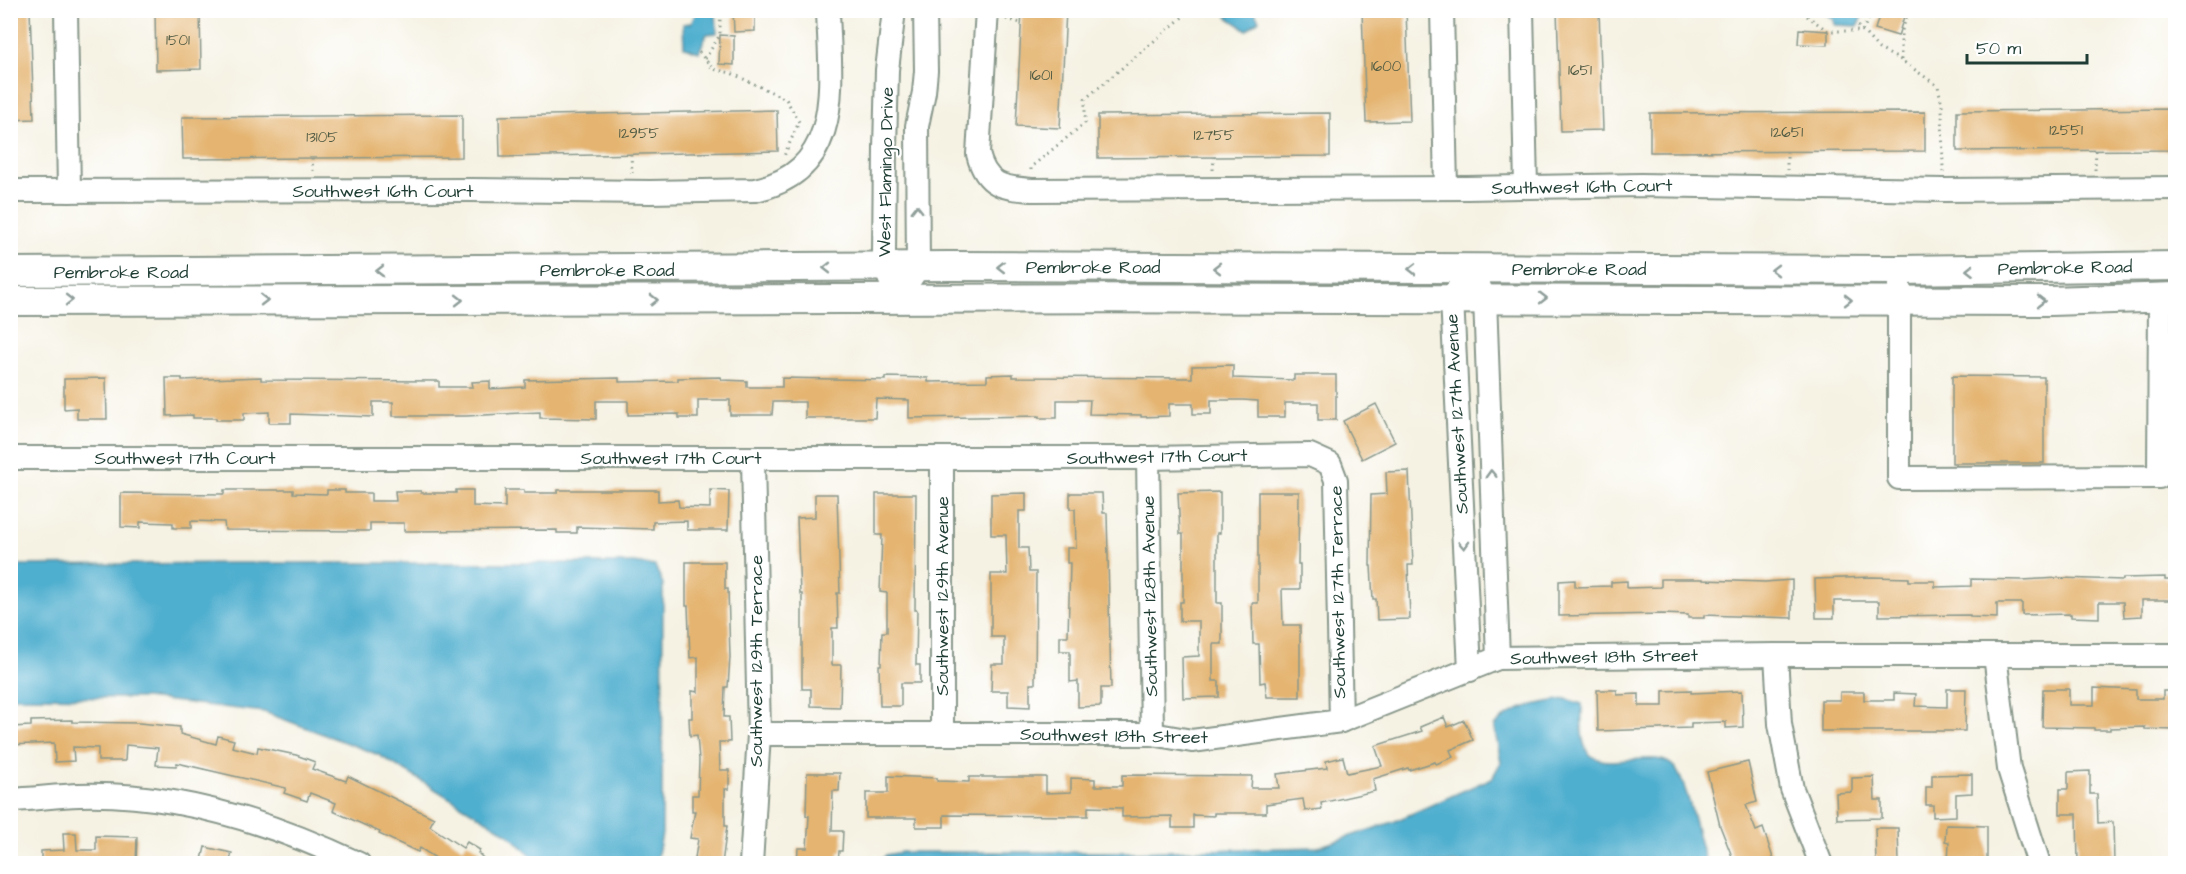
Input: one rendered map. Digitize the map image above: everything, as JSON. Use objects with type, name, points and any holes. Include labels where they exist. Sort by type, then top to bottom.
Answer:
[{"type":"main road","name":"Pembroke Road","points":[[10,272],[963,266],[1899,270],[2175,266]]},
{"type":"main road","name":"Pembroke Road","points":[[10,301],[898,297],[2050,301],[2168,297]]},
{"type":"street","points":[[66,10],[69,191]]},
{"type":"street","name":"Southwest 16th Court","points":[[10,191],[650,192],[755,190],[770,187],[793,174],[810,158],[824,134],[830,97],[828,10]]},
{"type":"street","name":"West Flamingo Drive","points":[[894,10],[886,125],[885,268],[898,297]]},
{"type":"street","name":"West Flamingo Drive","points":[[898,297],[918,268],[917,126],[914,93],[917,39],[924,10]]},
{"type":"street","name":"West Flamingo Drive","points":[[917,126],[926,71],[924,10]]},
{"type":"street","name":"Southwest 16th Court","points":[[987,10],[978,153],[980,163],[992,179],[1004,188],[1032,190],[1641,185],[1943,190],[2175,188]]},
{"type":"street","points":[[1442,10],[1446,188]]},
{"type":"street","points":[[1522,10],[1526,187]]},
{"type":"street","points":[[889,57],[895,49],[904,46],[912,50],[916,58]]},
{"type":"street","points":[[886,125],[917,126]]},
{"type":"street","name":"Southwest 127th Avenue","points":[[1470,269],[1452,298],[1470,670]]},
{"type":"street","name":"Southwest 127th Avenue","points":[[1470,269],[1485,298],[1498,658]]},
{"type":"street","points":[[1899,270],[1899,478],[2167,480],[2168,297]]},
{"type":"street","name":"Southwest 17th Court","points":[[10,458],[753,459],[1148,458],[1310,455],[1330,464]]},
{"type":"street","name":"Southwest 129th Avenue","points":[[942,458],[942,734]]},
{"type":"street","name":"Southwest 128th Avenue","points":[[1148,458],[1152,734]]},
{"type":"street","name":"Southwest 129th Terrace","points":[[751,864],[759,734],[753,459]]},
{"type":"street","name":"Southwest 127th Terrace","points":[[1330,464],[1336,480],[1341,721]]},
{"type":"street","points":[[1776,655],[1780,724],[1792,789],[1821,864]]},
{"type":"street","points":[[1995,655],[2009,769],[2039,864]]},
{"type":"street","name":"Southwest 18th Street","points":[[759,734],[1152,734],[1192,741],[1341,721],[1498,658],[2175,655]]},
{"type":"street","points":[[10,800],[81,795],[143,799],[211,810],[312,841],[359,864]]},
{"type":"path","points":[[705,59],[720,35],[720,10]]},
{"type":"path","points":[[1032,190],[1031,167],[1085,123],[1085,99],[1191,10]]},
{"type":"path","points":[[1551,10],[1557,11]]},
{"type":"path","points":[[1807,10],[1807,16],[1828,31],[1862,31]]},
{"type":"path","points":[[1901,60],[1902,33],[1909,10]]},
{"type":"path","points":[[1862,31],[1872,12]]},
{"type":"path","points":[[1863,13],[1880,12]]},
{"type":"path","points":[[1828,31],[1835,25]]},
{"type":"path","points":[[1858,26],[1879,49],[1901,60],[1938,86],[1942,105],[1943,190]]},
{"type":"path","points":[[699,52],[713,69],[731,73],[786,99],[799,122],[782,160]]},
{"type":"path","points":[[2095,176],[2096,150]]},
{"type":"path","points":[[1788,151],[1788,177]]},
{"type":"water","points":[[697,11],[716,11],[717,33],[707,34],[699,52],[684,47],[683,24],[691,23]]},
{"type":"water","points":[[1229,11],[1254,11],[1259,20],[1247,30],[1227,17]]},
{"type":"water","points":[[1821,11],[1860,11],[1863,13],[1858,26],[1835,25],[1833,19]]},
{"type":"water","points":[[634,563],[655,566],[663,584],[662,834],[656,863],[539,863],[507,833],[379,755],[264,712],[145,698],[11,697],[11,565]]},
{"type":"water","points":[[1566,699],[1582,704],[1583,738],[1586,749],[1593,757],[1615,761],[1655,759],[1666,761],[1675,768],[1688,799],[1706,863],[879,863],[886,855],[902,852],[1131,852],[1318,847],[1393,822],[1492,778],[1501,762],[1494,726],[1518,710]]},
{"type":"building","points":[[10,10],[30,10],[34,119],[10,120]]},
{"type":"building","points":[[155,10],[200,10],[201,69],[156,70]]},
{"type":"building","points":[[733,10],[755,10],[755,31],[734,32]]},
{"type":"building","points":[[1022,10],[1066,10],[1060,128],[1016,126]]},
{"type":"building","points":[[1362,10],[1406,10],[1410,121],[1366,122]]},
{"type":"building","points":[[1557,10],[1599,10],[1603,130],[1561,131]]},
{"type":"building","points":[[1881,10],[1906,10],[1898,36],[1875,29]]},
{"type":"building","points":[[1799,29],[1828,31],[1828,45],[1798,44]]},
{"type":"building","points":[[720,35],[734,36],[734,65],[719,64]]},
{"type":"building","points":[[2175,109],[2175,150],[1957,151],[1957,111]]},
{"type":"building","points":[[777,110],[778,151],[500,157],[499,116]]},
{"type":"building","points":[[1925,112],[1925,151],[1650,152],[1650,113]]},
{"type":"building","points":[[1330,113],[1330,156],[1098,158],[1098,115]]},
{"type":"building","points":[[462,115],[462,157],[183,159],[182,117]]},
{"type":"building","points":[[1233,365],[1233,378],[1294,380],[1294,375],[1336,375],[1336,420],[1318,420],[1318,403],[1285,403],[1285,417],[1258,417],[1258,401],[1243,400],[1211,400],[1211,414],[1193,414],[1193,404],[1169,404],[1169,416],[1141,417],[1141,415],[1089,414],[1090,400],[1057,400],[1057,418],[1039,418],[1039,416],[909,418],[909,400],[876,399],[875,418],[805,418],[805,402],[773,402],[772,415],[730,415],[730,400],[698,400],[698,418],[679,418],[679,414],[628,415],[628,401],[596,401],[596,419],[540,418],[540,412],[466,416],[393,416],[393,402],[373,402],[373,417],[291,414],[291,423],[269,423],[269,412],[244,413],[244,420],[193,418],[193,415],[167,416],[166,378],[182,378],[182,380],[261,377],[261,380],[439,381],[439,387],[473,387],[472,382],[490,381],[490,389],[525,387],[525,380],[619,378],[619,382],[678,381],[678,378],[721,377],[722,380],[747,381],[747,387],[782,387],[782,378],[885,380],[885,377],[928,378],[928,382],[987,381],[987,375],[1013,374],[1013,377],[1192,378],[1192,366]]},
{"type":"building","points":[[1952,376],[2044,377],[2044,463],[1952,463]]},
{"type":"building","points":[[106,378],[107,419],[77,419],[77,408],[64,409],[64,379]]},
{"type":"building","points":[[1376,404],[1395,442],[1362,459],[1343,421]]},
{"type":"building","points":[[1409,471],[1413,565],[1408,565],[1410,619],[1377,620],[1370,566],[1371,495],[1387,494],[1386,472]]},
{"type":"building","points":[[224,490],[293,490],[293,493],[327,494],[327,490],[345,490],[345,493],[371,493],[371,501],[396,501],[395,491],[456,493],[456,490],[473,490],[473,506],[505,507],[505,490],[524,490],[524,493],[558,493],[558,490],[658,490],[658,501],[678,500],[679,507],[710,508],[710,490],[729,491],[728,530],[687,530],[687,521],[653,522],[653,529],[577,527],[577,533],[557,533],[557,530],[404,531],[404,523],[370,523],[370,531],[225,530],[224,522],[191,521],[191,528],[173,528],[173,523],[140,522],[140,528],[121,527],[121,493],[224,494]]},
{"type":"building","points":[[1220,492],[1220,533],[1217,533],[1217,603],[1222,603],[1222,644],[1213,644],[1213,681],[1219,681],[1219,697],[1183,698],[1182,657],[1199,656],[1199,621],[1180,621],[1180,602],[1183,602],[1183,534],[1180,534],[1178,493]]},
{"type":"building","points":[[1258,492],[1299,492],[1300,589],[1282,589],[1283,625],[1300,625],[1300,697],[1267,697],[1265,682],[1260,683],[1259,644],[1253,644],[1252,603],[1258,603]]},
{"type":"building","points":[[1026,493],[1026,511],[1019,511],[1019,548],[1028,548],[1029,572],[1036,572],[1035,684],[1030,684],[1030,707],[1008,706],[1008,691],[991,691],[992,664],[1004,664],[1004,637],[991,637],[991,574],[1007,574],[1006,535],[991,535],[991,494]]},
{"type":"building","points":[[1070,493],[1102,493],[1103,513],[1107,513],[1111,688],[1101,688],[1101,706],[1078,707],[1078,681],[1070,682],[1070,651],[1060,651],[1060,636],[1068,636],[1070,563],[1067,563],[1067,548],[1076,548],[1075,509],[1070,509]]},
{"type":"building","points":[[815,494],[837,494],[840,593],[837,593],[838,628],[832,628],[832,665],[841,665],[840,707],[811,706],[811,689],[802,689],[802,594],[800,594],[797,518],[815,517]]},
{"type":"building","points":[[876,494],[916,494],[916,665],[920,665],[920,683],[901,683],[901,706],[880,706],[879,665],[881,665],[882,632],[887,632],[887,593],[880,592],[882,535],[876,535]]},
{"type":"building","points":[[686,562],[725,562],[730,657],[728,687],[725,687],[724,717],[729,717],[730,742],[719,742],[720,770],[729,770],[729,789],[725,789],[725,826],[727,826],[722,864],[694,864],[698,839],[690,838],[695,811],[692,811],[692,795],[698,795],[699,760],[697,735],[690,736],[689,718],[692,718],[692,691],[698,692],[698,657],[690,658],[688,606],[686,606]]},
{"type":"building","points":[[1872,577],[1935,581],[1935,587],[1971,586],[1971,579],[2123,580],[2123,578],[2165,577],[2165,580],[2175,580],[2175,600],[2142,600],[2142,616],[2124,617],[2123,602],[2099,602],[2099,618],[2071,617],[2071,614],[2022,615],[2022,603],[1997,603],[1997,618],[1970,617],[1970,615],[1879,616],[1879,601],[1834,601],[1834,618],[1816,618],[1815,579]]},
{"type":"building","points":[[1661,579],[1765,582],[1792,580],[1792,618],[1704,615],[1704,618],[1688,618],[1688,615],[1662,614],[1559,616],[1559,581],[1575,580],[1575,587],[1611,586],[1611,582],[1627,581],[1627,588],[1661,587]]},
{"type":"building","points":[[2094,688],[2136,690],[2136,699],[2163,699],[2163,691],[2175,691],[2175,730],[2145,729],[2145,727],[2094,730],[2094,728],[2042,727],[2043,689],[2069,689],[2069,705],[2094,705]]},
{"type":"building","points":[[1947,689],[1966,689],[1965,731],[1821,731],[1821,700],[1840,700],[1840,692],[1864,692],[1864,700],[1894,700],[1894,693],[1916,694],[1915,706],[1947,707]]},
{"type":"building","points":[[1597,690],[1617,690],[1617,695],[1639,694],[1639,706],[1663,706],[1663,691],[1691,690],[1691,693],[1742,691],[1743,727],[1726,728],[1726,722],[1691,723],[1691,728],[1598,731]]},
{"type":"building","points":[[1444,717],[1448,727],[1464,720],[1473,740],[1450,750],[1453,757],[1436,764],[1435,762],[1409,770],[1408,768],[1373,779],[1375,791],[1321,803],[1322,809],[1305,811],[1303,799],[1266,804],[1266,813],[1193,815],[1193,828],[1172,828],[1172,816],[1122,817],[1122,808],[1088,807],[1088,816],[944,815],[944,827],[916,827],[916,818],[866,818],[866,793],[888,793],[888,776],[969,782],[969,777],[1046,777],[1046,793],[1071,792],[1071,778],[1095,779],[1095,786],[1122,786],[1122,775],[1252,776],[1251,788],[1279,788],[1277,774],[1327,768],[1326,761],[1343,757],[1347,773],[1382,766],[1375,746],[1422,731],[1420,727]]},
{"type":"building","points":[[72,720],[72,722],[139,723],[180,727],[180,734],[216,744],[218,736],[234,740],[232,747],[257,753],[258,747],[296,755],[315,762],[312,769],[346,781],[348,776],[434,818],[430,826],[463,848],[467,842],[480,850],[478,853],[489,864],[445,864],[420,848],[418,852],[333,811],[336,803],[310,793],[307,801],[284,793],[286,788],[177,763],[176,766],[156,765],[158,748],[126,745],[125,761],[98,761],[98,748],[73,747],[74,761],[55,762],[54,743],[10,745],[10,727],[31,726],[31,721]]},
{"type":"building","points":[[1748,762],[1757,802],[1746,805],[1756,831],[1763,828],[1775,864],[1735,864],[1720,826],[1707,772]]},
{"type":"building","points":[[2090,771],[2090,794],[2097,794],[2098,823],[2113,822],[2114,864],[2078,864],[2077,814],[2060,814],[2060,789],[2068,789],[2068,772]]},
{"type":"building","points":[[807,773],[840,773],[839,791],[833,791],[832,831],[843,831],[842,851],[839,851],[838,864],[797,864],[798,848],[807,848],[809,816],[806,816]]},
{"type":"building","points":[[1972,774],[1972,793],[1956,794],[1956,816],[1933,817],[1933,805],[1926,805],[1926,787],[1932,787],[1932,775]]},
{"type":"building","points":[[1874,777],[1875,800],[1882,800],[1882,818],[1837,819],[1836,793],[1852,792],[1852,778]]},
{"type":"building","points":[[1946,825],[1987,826],[1987,864],[1948,864],[1949,842],[1945,841]]},
{"type":"building","points":[[1875,828],[1898,828],[1899,864],[1876,864]]},
{"type":"building","points":[[63,833],[76,833],[77,850],[96,850],[96,836],[137,837],[136,864],[41,864],[41,851],[64,850]]},
{"type":"building","points":[[205,847],[232,853],[229,864],[201,864]]}]
